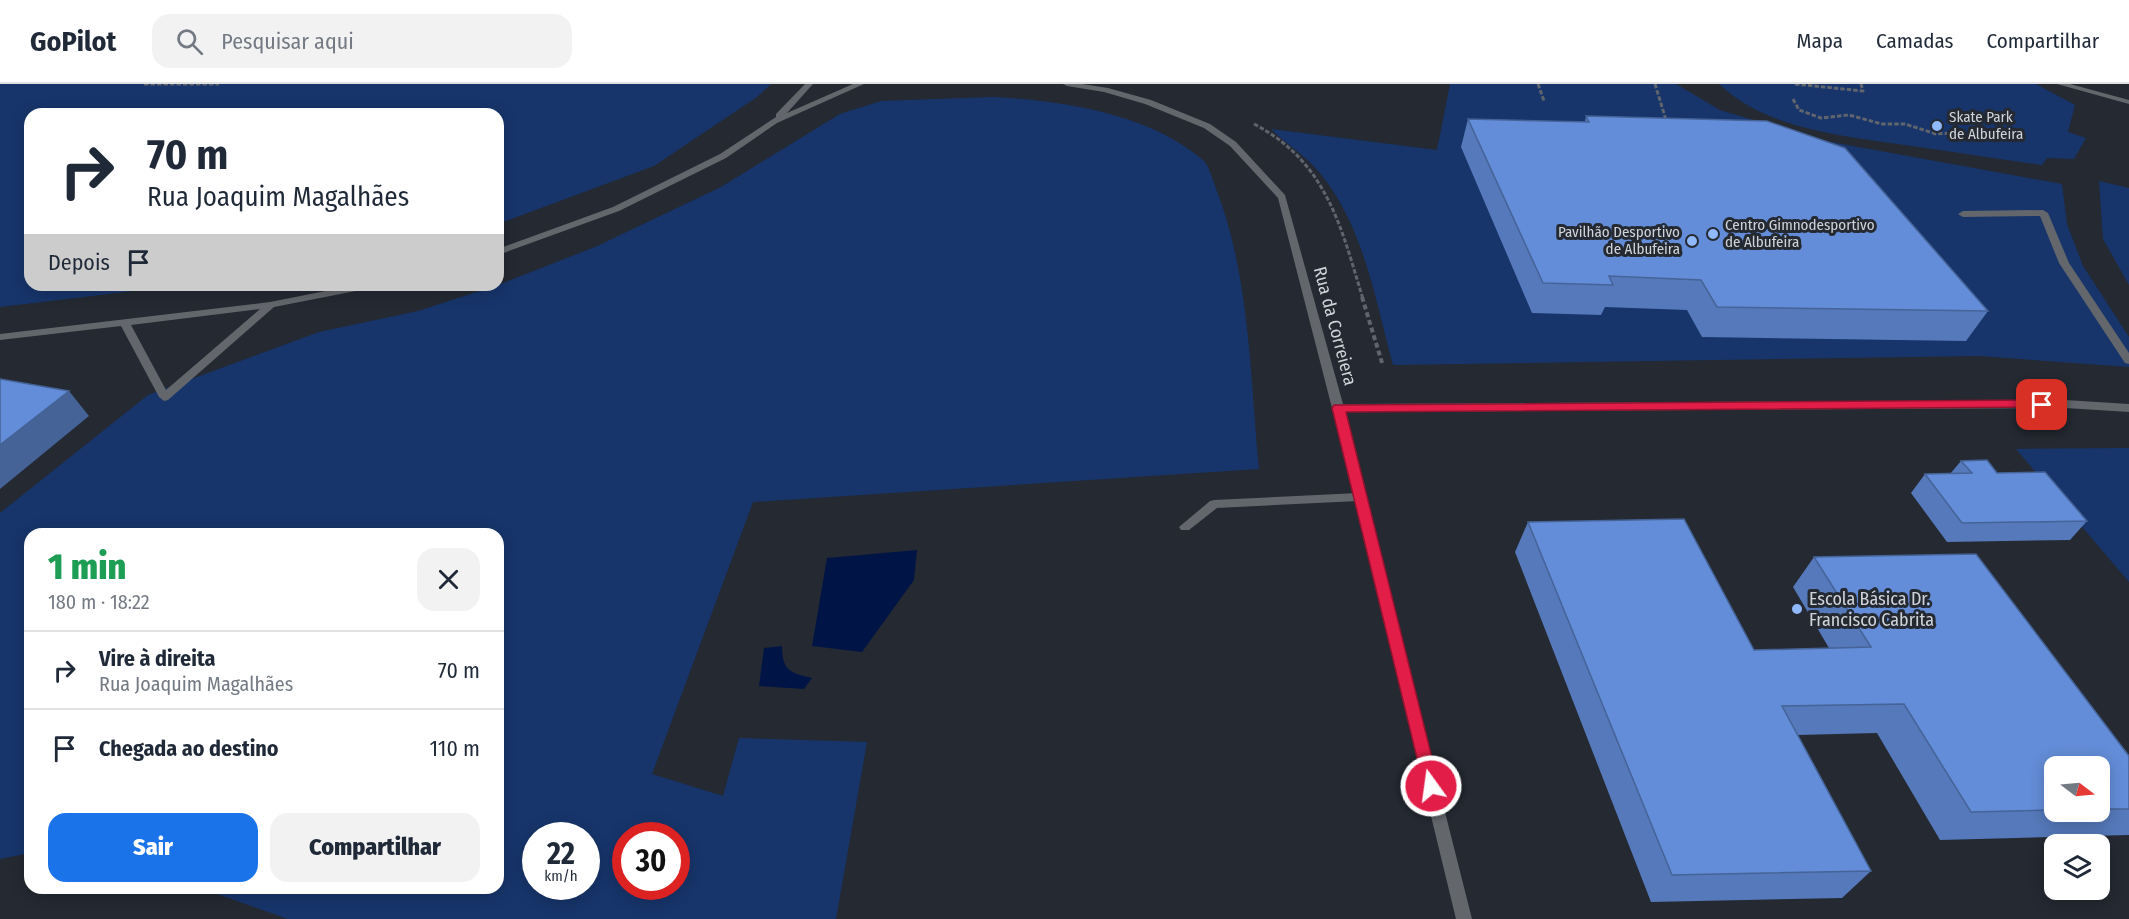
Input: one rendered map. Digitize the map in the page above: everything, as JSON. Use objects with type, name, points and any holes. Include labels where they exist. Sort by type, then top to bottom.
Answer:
[{"type":"street","points":[[774,121],[809,84]]},
{"type":"street","points":[[504,250],[616,210],[723,156],[774,121],[860,84]]},
{"type":"street","name":"Rua da Correiera","points":[[1067,84],[1105,90],[1148,102],[1207,126],[1233,144],[1282,197],[1338,408],[1358,497],[1464,919]]},
{"type":"street","points":[[2061,84],[2129,102]]},
{"type":"street","points":[[1963,214],[2043,213],[2064,263],[2129,361]]},
{"type":"street","points":[[0,338],[270,305],[341,291]]},
{"type":"street","points":[[125,323],[164,397],[270,305]]},
{"type":"street","points":[[1338,408],[2065,404],[2129,408]]},
{"type":"street","points":[[1185,527],[1214,504],[1358,497]]},
{"type":"path","points":[[144,84],[219,84]]},
{"type":"path","points":[[1538,84],[1544,101]]},
{"type":"path","points":[[1654,84],[1668,126]]},
{"type":"path","points":[[1795,84],[1863,91],[1861,84]]},
{"type":"path","points":[[1793,99],[1799,110],[1821,117],[1849,115],[1882,124],[1905,123],[1935,134],[1952,133],[1973,139]]},
{"type":"shaded area","points":[[0,84],[771,84],[757,97],[654,166],[504,222],[504,108],[24,108],[24,291],[134,291],[0,307]]},
{"type":"shaded area","name":"Centro Gimnodesportivo de Albufeira","points":[[1450,84],[1676,84],[1720,110],[1820,140],[2062,184],[2067,224],[2083,266],[2129,337],[2129,367],[1979,356],[1393,365],[1374,289],[1347,216],[1319,172],[1271,129],[1437,150]]},
{"type":"shaded area","name":"Skate Park de Albufeira","points":[[1719,84],[2036,84],[2075,105],[2068,132],[2086,138],[2074,159],[2047,158],[2042,165],[1861,139],[1785,122],[1739,100]]},
{"type":"shaded area","points":[[993,97],[1076,106],[1104,112],[1158,131],[1204,161],[1227,220],[1242,290],[1259,469],[753,502],[652,774],[723,796],[739,738],[867,742],[836,919],[288,919],[217,894],[504,894],[504,528],[24,528],[24,854],[0,859],[0,513],[148,395],[319,332],[418,311],[480,291],[504,291],[504,283],[595,247],[721,187],[840,114],[881,101]]},
{"type":"shaded area","points":[[2099,181],[2129,188],[2129,285],[2103,239]]},
{"type":"shaded area","points":[[2129,448],[2129,582],[2016,449]]},
{"type":"shaded area","points":[[917,550],[914,580],[862,652],[812,646],[827,558]]},
{"type":"shaded area","points":[[782,646],[784,661],[789,670],[812,678],[804,689],[759,686],[764,648]]},
{"type":"building","name":"Pavilhão Desportivo de Albufeira","points":[[1586,116],[1767,121],[1845,148],[1988,311],[1717,307],[1701,280],[1609,276],[1613,285],[1543,283],[1468,119],[1589,122]]},
{"type":"building","points":[[0,379],[69,391],[0,445]]},
{"type":"building","points":[[1987,460],[1997,473],[2045,472],[2087,521],[1962,523],[1925,474],[1972,473],[1961,461]]},
{"type":"building","points":[[1684,519],[1754,650],[1871,647],[1814,557],[1976,554],[2129,756],[2129,809],[2110,809],[2110,756],[2044,756],[2044,810],[1971,812],[1904,704],[1782,706],[1871,871],[1672,875],[1528,522]]},
{"type":"place","name":"Skate Park de Albufeira","points":[[1937,126]]},
{"type":"place","name":"Centro Gimnodesportivo de Albufeira","points":[[1713,234]]},
{"type":"place","name":"Pavilhão Desportivo de Albufeira","points":[[1692,241]]},
{"type":"place","name":"Escola Básica Dr. Francisco Cabrita","points":[[1797,609]]},
{"type":"route","points":[[1431,786],[1358,497],[1338,408],[2042,405]]}]
